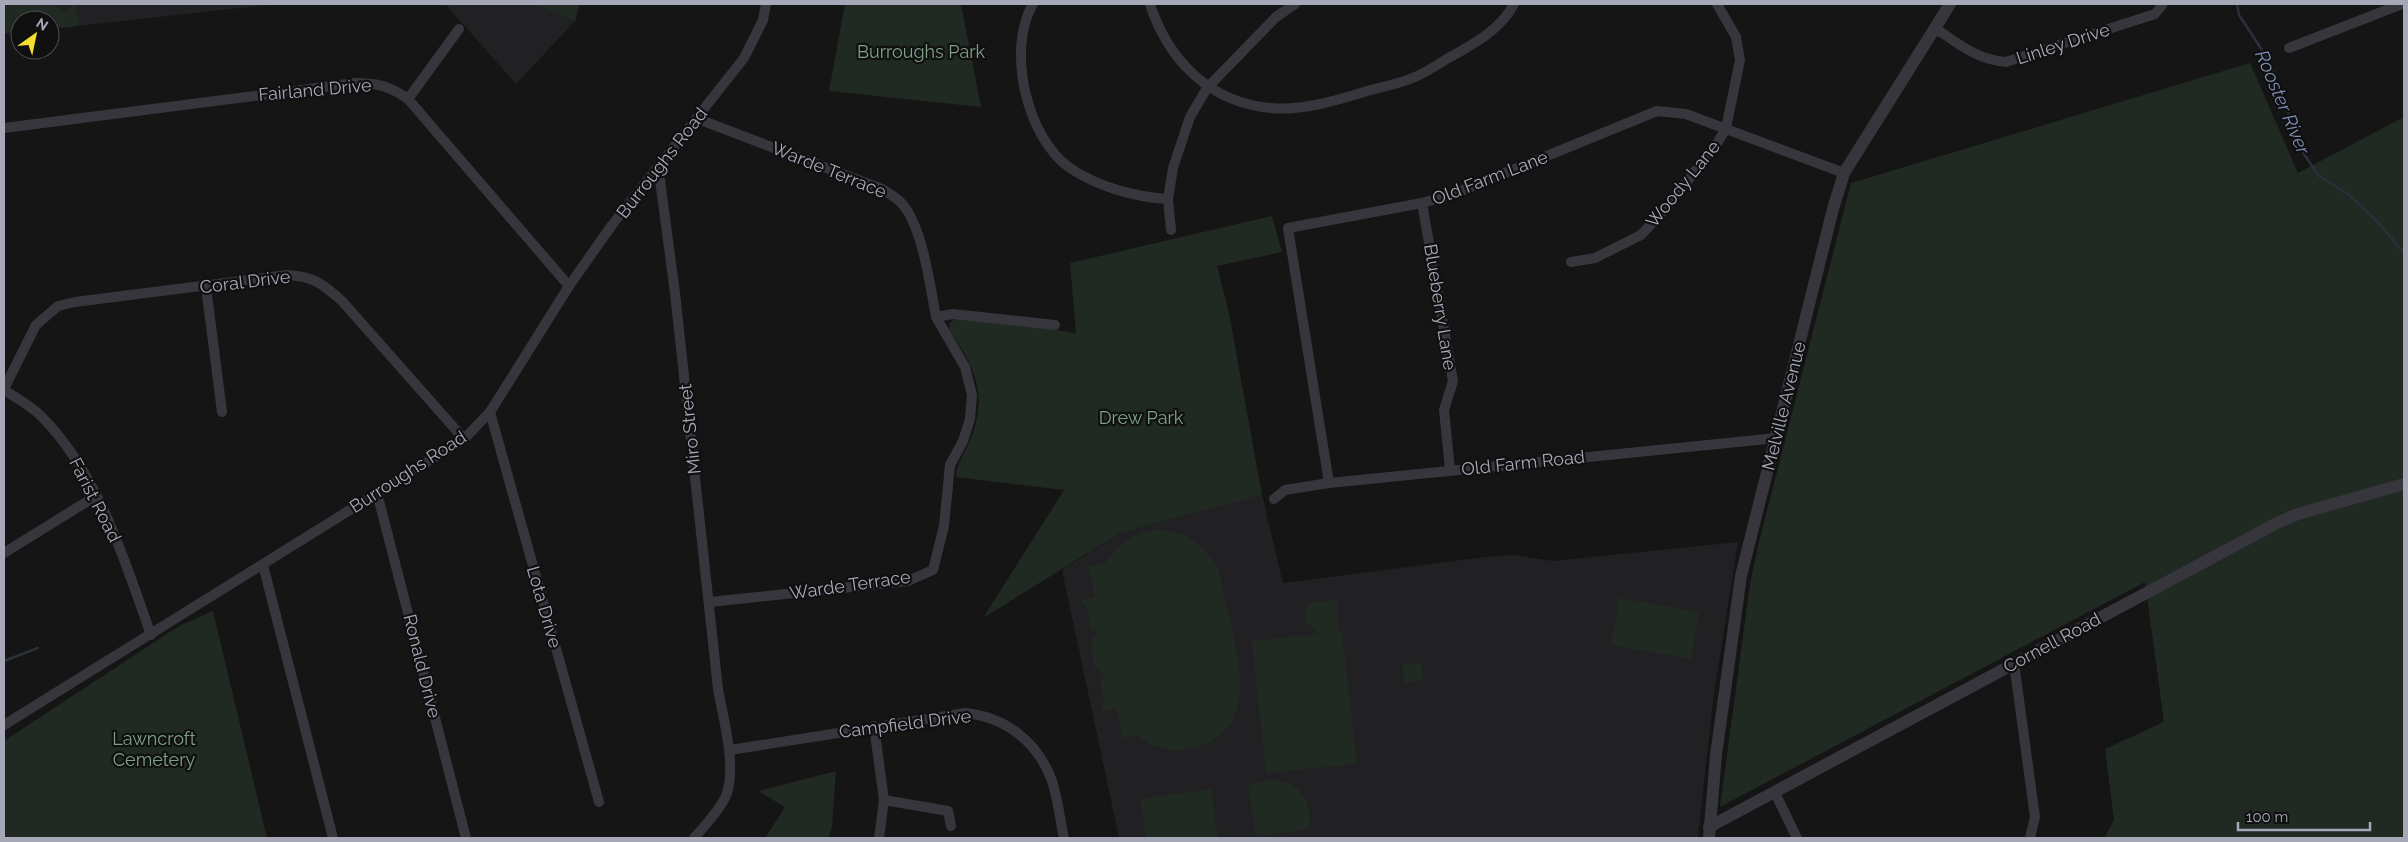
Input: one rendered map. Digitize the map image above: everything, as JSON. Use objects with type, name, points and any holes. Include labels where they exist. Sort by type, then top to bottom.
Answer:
[{"type":"street","name":"Burroughs Road","points":[[4,725],[152,635],[464,438],[490,412],[569,286],[655,170],[698,119],[744,58],[763,20],[766,4]]},
{"type":"street","points":[[1033,4],[1022,35],[1020,66],[1025,94],[1031,112],[1049,145],[1069,168],[1109,187],[1149,198],[1168,199]]},
{"type":"street","points":[[1150,4],[1158,28],[1185,66],[1207,88],[1243,103],[1271,108],[1297,107],[1340,99],[1416,77],[1488,34],[1501,22],[1514,4]]},
{"type":"street","points":[[1171,230],[1168,199],[1173,168],[1180,142],[1190,117],[1207,88],[1276,17],[1295,4]]},
{"type":"street","name":"Woody Lane","points":[[1571,262],[1595,258],[1641,236],[1666,208],[1718,142],[1726,128],[1740,60],[1736,37],[1718,4]]},
{"type":"street","name":"Melville Avenue","points":[[1709,832],[1716,755],[1741,576],[1833,209],[1844,172],[1950,4]]},
{"type":"street","name":"Linley Drive","points":[[1935,28],[1972,54],[1987,60],[2006,62],[2155,14],[2163,4]]},
{"type":"street","points":[[2289,48],[2402,4]]},
{"type":"street","points":[[408,99],[459,29]]},
{"type":"street","name":"Fairland Drive","points":[[4,128],[355,82],[378,83],[395,90],[408,99],[569,286]]},
{"type":"street","name":"Old Farm Lane","points":[[1329,483],[1288,228],[1450,196],[1657,110],[1686,114],[1844,172]]},
{"type":"street","name":"Warde Terrace","points":[[698,119],[882,189],[903,204],[914,222],[936,318],[966,367],[972,395],[970,419],[963,441],[950,465],[944,526],[933,570],[908,580],[710,602]]},
{"type":"street","name":"Miro Street","points":[[655,170],[660,180],[675,293],[718,688],[730,750],[726,797],[694,838]]},
{"type":"street","name":"Blueberry Lane","points":[[1422,203],[1453,381],[1444,410],[1450,470]]},
{"type":"street","name":"Coral Drive","points":[[4,389],[36,325],[58,306],[75,302],[206,287],[287,275],[309,277],[325,285],[342,301],[464,438]]},
{"type":"street","points":[[206,287],[222,412]]},
{"type":"street","points":[[936,318],[953,314],[1055,326]]},
{"type":"street","name":"Farist Road","points":[[4,389],[39,415],[77,461],[96,496],[126,562],[152,635]]},
{"type":"street","name":"Lota Drive","points":[[490,412],[598,802]]},
{"type":"street","name":"Old Farm Road","points":[[1274,500],[1285,490],[1329,483],[1777,438]]},
{"type":"street","name":"Cornell Road","points":[[1709,832],[1775,793],[2279,522],[2298,514],[2404,484]]},
{"type":"street","name":"Ronald Drive","points":[[377,493],[466,838]]},
{"type":"street","points":[[4,553],[96,496]]},
{"type":"street","points":[[263,565],[333,838]]},
{"type":"street","points":[[2014,664],[2035,816],[2030,838]]},
{"type":"street","name":"Campfield Drive","points":[[730,750],[965,713],[985,715],[1004,723],[1023,737],[1037,752],[1052,781],[1064,838]]},
{"type":"street","points":[[874,726],[884,800],[879,838]]},
{"type":"street","points":[[1775,793],[1797,838]]},
{"type":"street","points":[[884,800],[948,811],[951,826]]},
{"type":"shaded area","points":[[4,4],[277,4],[60,28],[60,10],[10,10],[10,33],[4,33]]},
{"type":"shaded area","points":[[445,4],[580,4],[575,21],[516,84]]},
{"type":"shaded area","points":[[1262,495],[1283,583],[1485,557],[1513,555],[1553,561],[1738,542],[1714,694],[1698,838],[1119,838],[1062,570],[1120,533]]},
{"type":"green space","points":[[4,4],[55,4],[60,10],[10,10],[10,33],[4,33]]},
{"type":"green space","points":[[74,4],[79,26],[60,28],[60,10],[62,13]]},
{"type":"green space","points":[[536,4],[578,4],[575,21]]},
{"type":"green space","name":"Burroughs Park","points":[[845,4],[961,4],[981,107],[829,91]]},
{"type":"green space","points":[[2250,63],[2298,173],[2404,117],[2404,838],[2104,838],[2114,820],[2105,749],[2164,722],[2145,582],[1720,807],[1750,584],[1758,546],[1851,183]]},
{"type":"green space","name":"Drew Park","points":[[1272,216],[1282,252],[1217,266],[1229,313],[1262,495],[1120,533],[983,618],[1064,490],[956,477],[958,467],[976,423],[978,395],[972,369],[966,356],[949,331],[950,323],[957,317],[963,317],[1076,333],[1070,263]]},
{"type":"green space","points":[[1152,530],[1174,532],[1193,540],[1209,554],[1215,563],[1220,574],[1239,667],[1239,700],[1235,715],[1227,728],[1215,739],[1189,749],[1165,749],[1136,736],[1123,739],[1117,708],[1103,711],[1102,706],[1105,705],[1100,677],[1104,676],[1098,668],[1095,669],[1090,643],[1093,642],[1092,635],[1096,634],[1095,630],[1091,630],[1086,604],[1082,605],[1081,600],[1095,597],[1089,566],[1105,563],[1114,551],[1125,542],[1137,535]]},
{"type":"green space","points":[[1619,598],[1699,612],[1691,659],[1611,645]]},
{"type":"green space","points":[[1337,600],[1339,630],[1337,632],[1342,632],[1357,764],[1266,773],[1252,641],[1319,634],[1306,621],[1305,611],[1308,603]]},
{"type":"green space","name":"Lawncroft Cemetery","points":[[213,611],[267,838],[4,838],[4,741],[179,626]]},
{"type":"green space","points":[[1421,663],[1423,680],[1405,683],[1402,664]]},
{"type":"green space","points":[[836,771],[832,826],[829,838],[765,838],[785,807],[758,791]]},
{"type":"green space","points":[[1271,779],[1289,784],[1302,794],[1309,810],[1308,829],[1256,837],[1248,786]]},
{"type":"green space","points":[[1211,789],[1218,838],[1146,838],[1140,799]]},
{"type":"waterway","name":"Rooster River","points":[[2237,4],[2239,15],[2268,59],[2304,154],[2319,176],[2348,194],[2378,222],[2404,253]]},
{"type":"waterway","points":[[4,661],[38,648]]}]
